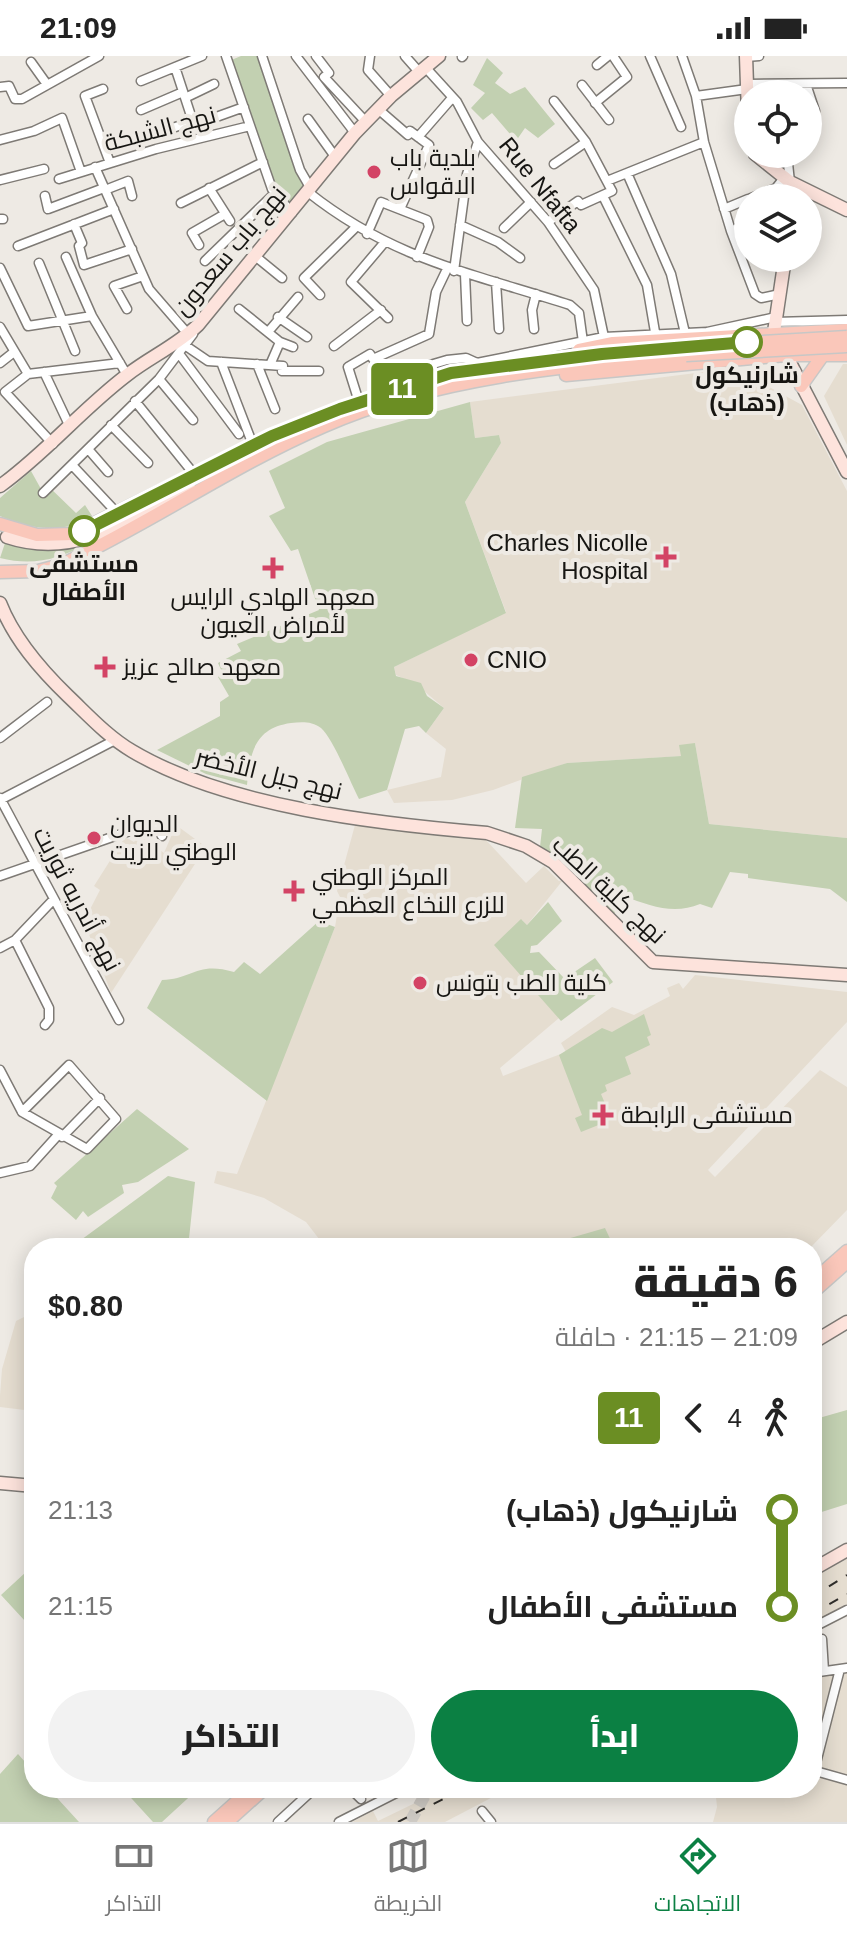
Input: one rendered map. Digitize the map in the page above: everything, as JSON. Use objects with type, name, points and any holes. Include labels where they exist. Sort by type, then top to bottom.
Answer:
[{"type":"main road","points":[[5,532],[59,536],[84,531],[253,445],[322,420],[482,374],[613,343],[775,324],[847,330]]},
{"type":"main road","points":[[760,358],[775,324]]},
{"type":"main road","points":[[482,374],[847,337]]},
{"type":"main road","points":[[686,351],[847,346]]},
{"type":"main road","points":[[3,573],[48,570],[66,563],[322,420],[359,402],[451,373],[482,374],[786,355],[847,355]]},
{"type":"main road","points":[[801,386],[823,355]]},
{"type":"main road","points":[[822,1273],[847,1251]]},
{"type":"main road","points":[[822,1284],[847,1262]]},
{"type":"main road","points":[[214,1822],[241,1798]]},
{"type":"main road","points":[[227,1822],[254,1798]]},
{"type":"street","points":[[76,56],[84,63]]},
{"type":"street","points":[[0,87],[9,86],[18,100],[99,56]]},
{"type":"street","points":[[141,81],[202,56]]},
{"type":"street","points":[[262,56],[300,170],[310,190],[355,228],[384,243],[450,270],[536,294],[577,310],[583,342]]},
{"type":"street","points":[[296,56],[355,133]]},
{"type":"street","points":[[316,56],[329,73],[324,77],[366,122]]},
{"type":"street","points":[[370,56],[368,70],[391,96]]},
{"type":"street","name":"Rue Nfafta","points":[[405,56],[452,98],[478,142],[548,222],[594,290],[604,337]]},
{"type":"street","name":"نهج باب سعدون","points":[[0,486],[53,444],[127,375],[191,335],[337,159],[355,133],[391,96],[439,56]]},
{"type":"street","points":[[595,103],[627,77],[611,56],[597,65]]},
{"type":"street","points":[[650,56],[681,127]]},
{"type":"street","points":[[682,56],[696,96],[704,142],[724,209],[756,296],[780,294]]},
{"type":"street","points":[[748,80],[750,56]]},
{"type":"street","points":[[229,57],[275,193],[292,213]]},
{"type":"street","points":[[31,62],[46,83]]},
{"type":"street","points":[[175,67],[194,125],[244,107]]},
{"type":"street","points":[[822,84],[847,83]]},
{"type":"street","points":[[141,110],[214,84]]},
{"type":"street","points":[[582,85],[609,120]]},
{"type":"street","points":[[103,89],[85,96],[110,163]]},
{"type":"street","points":[[696,96],[734,89]]},
{"type":"street","points":[[418,137],[452,98]]},
{"type":"street","points":[[548,222],[578,201],[581,205],[612,191],[586,142],[554,101]]},
{"type":"street","points":[[463,114],[471,108]]},
{"type":"street","points":[[378,109],[408,135],[410,131],[429,145],[400,209]]},
{"type":"street","name":"نهج الشبكة","points":[[0,140],[34,131],[62,118],[81,172]]},
{"type":"street","points":[[308,119],[337,159]]},
{"type":"street","points":[[155,134],[193,121]]},
{"type":"street","name":"نهج الشبكة","points":[[59,179],[250,126]]},
{"type":"street","points":[[359,402],[348,367],[370,354],[373,359],[429,334],[436,292],[450,270],[467,174],[478,142]]},
{"type":"street","points":[[554,164],[586,142]]},
{"type":"street","points":[[607,181],[704,142]]},
{"type":"street","points":[[181,203],[263,162]]},
{"type":"street","points":[[95,167],[149,289],[191,335],[208,361],[283,366],[282,371],[319,371]]},
{"type":"street","points":[[771,168],[789,184]]},
{"type":"street","points":[[0,180],[44,169]]},
{"type":"street","points":[[627,173],[671,274],[685,333]]},
{"type":"street","points":[[45,196],[48,209],[128,181],[132,196]]},
{"type":"street","points":[[199,245],[192,233],[227,217],[209,188]]},
{"type":"street","points":[[205,261],[275,193]]},
{"type":"street","points":[[603,196],[647,285],[655,332]]},
{"type":"street","points":[[822,199],[847,210]]},
{"type":"street","points":[[504,228],[531,202]]},
{"type":"street","points":[[367,234],[379,203],[400,209],[430,224],[417,257]]},
{"type":"street","points":[[724,209],[734,205]]},
{"type":"street","points":[[18,246],[114,209]]},
{"type":"street","points":[[74,224],[82,243],[79,246],[84,265],[132,249]]},
{"type":"street","points":[[460,225],[498,242],[520,258]]},
{"type":"street","points":[[320,295],[304,278],[355,228]]},
{"type":"street","points":[[384,243],[351,282],[388,318]]},
{"type":"street","points":[[255,256],[282,278]]},
{"type":"street","points":[[66,257],[92,316],[127,375]]},
{"type":"street","points":[[39,263],[75,351]]},
{"type":"street","points":[[0,268],[27,325],[92,316]]},
{"type":"street","points":[[783,272],[775,324],[801,386],[847,472]]},
{"type":"street","points":[[465,274],[467,321]]},
{"type":"street","points":[[127,309],[114,286],[143,276]]},
{"type":"street","points":[[496,282],[499,329]]},
{"type":"street","points":[[534,329],[532,310],[536,294]]},
{"type":"street","points":[[268,332],[298,297]]},
{"type":"street","points":[[239,309],[280,342],[293,347]]},
{"type":"street","points":[[334,346],[381,310]]},
{"type":"street","points":[[278,317],[307,337]]},
{"type":"street","points":[[382,395],[396,375],[447,360],[466,358],[477,363],[604,337],[847,320]]},
{"type":"street","points":[[0,328],[28,374]]},
{"type":"street","points":[[43,493],[159,379],[180,355],[191,335]]},
{"type":"street","points":[[270,365],[280,342]]},
{"type":"street","points":[[0,363],[14,352]]},
{"type":"street","points":[[180,355],[239,434]]},
{"type":"street","points":[[221,362],[253,445]]},
{"type":"street","points":[[53,444],[5,392],[28,374],[120,363]]},
{"type":"street","points":[[257,364],[275,409]]},
{"type":"street","points":[[44,372],[70,427]]},
{"type":"street","points":[[159,379],[193,420]]},
{"type":"street","points":[[0,404],[9,396]]},
{"type":"street","points":[[135,401],[194,474]]},
{"type":"street","points":[[5,532],[34,545],[57,546],[92,538],[322,420]]},
{"type":"street","points":[[111,425],[148,463]]},
{"type":"street","points":[[88,449],[108,472]]},
{"type":"street","points":[[72,465],[118,514]]},
{"type":"street","points":[[0,475],[21,471]]},
{"type":"street","name":"نهج جبل الأخضر","points":[[0,603],[3,617],[44,671],[115,740],[179,774],[233,792],[378,822],[487,833]]},
{"type":"street","points":[[0,738],[47,702]]},
{"type":"street","points":[[0,799],[115,740]]},
{"type":"street","name":"نهج أندريه ثوريت","points":[[0,799],[119,1020]]},
{"type":"street","points":[[0,876],[144,826],[159,828],[162,836]]},
{"type":"street","name":"نهج كلية الطب","points":[[487,833],[526,846],[553,862],[653,962],[847,975]]},
{"type":"street","points":[[0,948],[15,940],[54,899]]},
{"type":"street","points":[[15,940],[49,1008],[49,1020],[45,1025]]},
{"type":"street","points":[[0,1070],[22,1112],[87,1149],[114,1124],[114,1113],[69,1065],[22,1112]]},
{"type":"street","points":[[0,1173],[30,1166],[100,1098]]},
{"type":"street","points":[[822,1338],[846,1325]]},
{"type":"street","points":[[0,1483],[24,1485]]},
{"type":"street","points":[[822,1564],[847,1550]]},
{"type":"street","points":[[822,1623],[847,1610]]},
{"type":"street","points":[[822,1639],[824,1671],[843,1668],[822,1740]]},
{"type":"street","points":[[822,1773],[847,1780]]},
{"type":"street","points":[[278,1822],[304,1798]]},
{"type":"street","points":[[339,1822],[387,1798]]},
{"type":"street","points":[[482,1811],[491,1822]]},
{"type":"shaded area","points":[[843,364],[847,364],[847,445],[824,396]]},
{"type":"shaded area","name":"Charles Nicolle Hospital","points":[[735,368],[802,405],[847,491],[847,838],[709,824],[695,743],[682,756],[567,763],[493,790],[452,800],[394,803],[387,790],[441,777],[446,749],[426,733],[444,708],[416,684],[396,675],[394,667],[506,612],[465,502],[501,443],[499,435],[475,438],[470,402]]},
{"type":"shaded area","points":[[176,825],[206,847],[111,993],[84,921],[100,890],[94,886],[125,837],[134,842],[139,835],[164,853]]},
{"type":"shaded area","points":[[355,825],[484,838],[526,883],[544,866],[559,881],[563,880],[527,925],[522,920],[495,945],[559,1018],[500,1068],[503,1076],[566,1052],[561,1043],[612,1007],[634,1015],[670,996],[667,988],[679,983],[683,989],[695,975],[847,992],[847,1022],[708,1170],[715,1177],[820,1070],[847,1087],[847,1210],[820,1238],[318,1238],[306,1222],[264,1198],[214,1183],[217,1171],[237,1174],[335,927],[340,897],[337,891]]},
{"type":"shaded area","points":[[24,1317],[24,1410],[0,1407],[2,1369],[16,1321]]},
{"type":"shaded area","points":[[847,1557],[847,1604],[822,1618],[822,1571]]},
{"type":"shaded area","points":[[847,1665],[847,1822],[713,1822],[716,1798],[822,1798],[822,1668]]},
{"type":"shaded area","points":[[425,1798],[491,1798],[445,1822],[352,1822],[373,1811],[378,1821]]},
{"type":"green space","points":[[241,56],[260,56],[306,191],[290,210],[274,189],[229,61]]},
{"type":"green space","points":[[487,58],[503,73],[495,83],[510,94],[525,87],[555,124],[538,138],[525,128],[516,141],[492,113],[483,120],[471,108],[485,93],[473,85]]},
{"type":"green space","points":[[470,402],[475,438],[499,435],[501,443],[465,502],[506,613],[394,667],[396,676],[421,683],[427,696],[444,708],[426,733],[419,726],[405,729],[387,790],[359,799],[326,733],[310,723],[279,726],[262,736],[253,752],[247,785],[206,774],[157,750],[220,716],[220,702],[229,696],[218,677],[223,674],[218,663],[241,651],[237,644],[319,610],[298,549],[291,551],[269,516],[285,508],[269,471],[327,442]]},
{"type":"green space","points":[[31,471],[41,489],[47,485],[76,513],[85,505],[94,519],[47,528],[24,525],[0,516],[0,498]]},
{"type":"green space","points":[[6,540],[86,544],[55,558],[23,561],[0,558]]},
{"type":"green space","points":[[695,743],[709,824],[847,838],[847,902],[830,889],[748,878],[748,874],[730,872],[712,908],[700,904],[681,909],[662,908],[624,896],[613,916],[561,859],[540,847],[542,829],[515,828],[522,777],[567,763],[681,756],[679,745]]},
{"type":"green space","points":[[548,902],[562,921],[537,945],[531,946],[530,953],[539,952],[564,978],[564,987],[571,985],[567,977],[595,958],[613,982],[561,1021],[494,945],[521,919],[527,925]]},
{"type":"green space","points":[[319,921],[335,927],[267,1101],[147,1008],[162,980],[212,968],[234,972],[244,962],[260,974]]},
{"type":"green space","points":[[644,1014],[651,1035],[647,1037],[650,1045],[625,1057],[631,1074],[605,1085],[607,1091],[601,1094],[606,1106],[600,1109],[606,1122],[581,1132],[575,1118],[582,1115],[559,1055],[602,1028],[612,1032]]},
{"type":"green space","points":[[137,1109],[189,1149],[138,1182],[122,1185],[124,1193],[88,1217],[83,1211],[76,1220],[51,1198],[57,1186],[54,1183]]},
{"type":"green space","points":[[168,1176],[195,1182],[189,1238],[84,1238]]},
{"type":"green space","points":[[605,1228],[610,1238],[570,1238]]},
{"type":"green space","points":[[847,1410],[847,1504],[822,1512],[822,1417]]},
{"type":"green space","points":[[24,1574],[24,1620],[1,1595]]},
{"type":"green space","points":[[18,1754],[24,1761],[24,1798],[57,1798],[79,1822],[0,1822],[0,1774]]},
{"type":"green space","points":[[131,1798],[188,1798],[162,1822],[153,1822]]},
{"type":"tunnel","points":[[410,1822],[423,1798]]},
{"type":"railway","points":[[822,1591],[847,1575]]},
{"type":"railway","points":[[822,1608],[847,1594]]},
{"type":"railway","points":[[398,1822],[445,1798]]},
{"type":"bus line","name":"11","points":[[84,531],[272,436],[320,416],[451,373],[602,354],[747,342]]},
{"type":"place","name":"بلدية باب الاقواس","points":[[374,172]]},
{"type":"place","name":"شارنيكول (ذهاب)","points":[[747,342]]},
{"type":"place","name":"مستشفى الأطفال","points":[[84,531]]},
{"type":"place","name":"Charles Nicolle Hospital","points":[[666,557]]},
{"type":"place","name":"معهد الهادي الرايس لأمراض العيون","points":[[273,568]]},
{"type":"place","name":"CNIO","points":[[471,660]]},
{"type":"place","name":"معهد صالح عزيز","points":[[105,667]]},
{"type":"place","name":"الديوان الوطني للزيت","points":[[94,838]]},
{"type":"place","name":"المركز الوطني للزرع النخاع العظمي","points":[[294,891]]},
{"type":"place","name":"كلية الطب بتونس","points":[[420,983]]},
{"type":"place","name":"مستشفى الرابطة","points":[[603,1115]]}]
